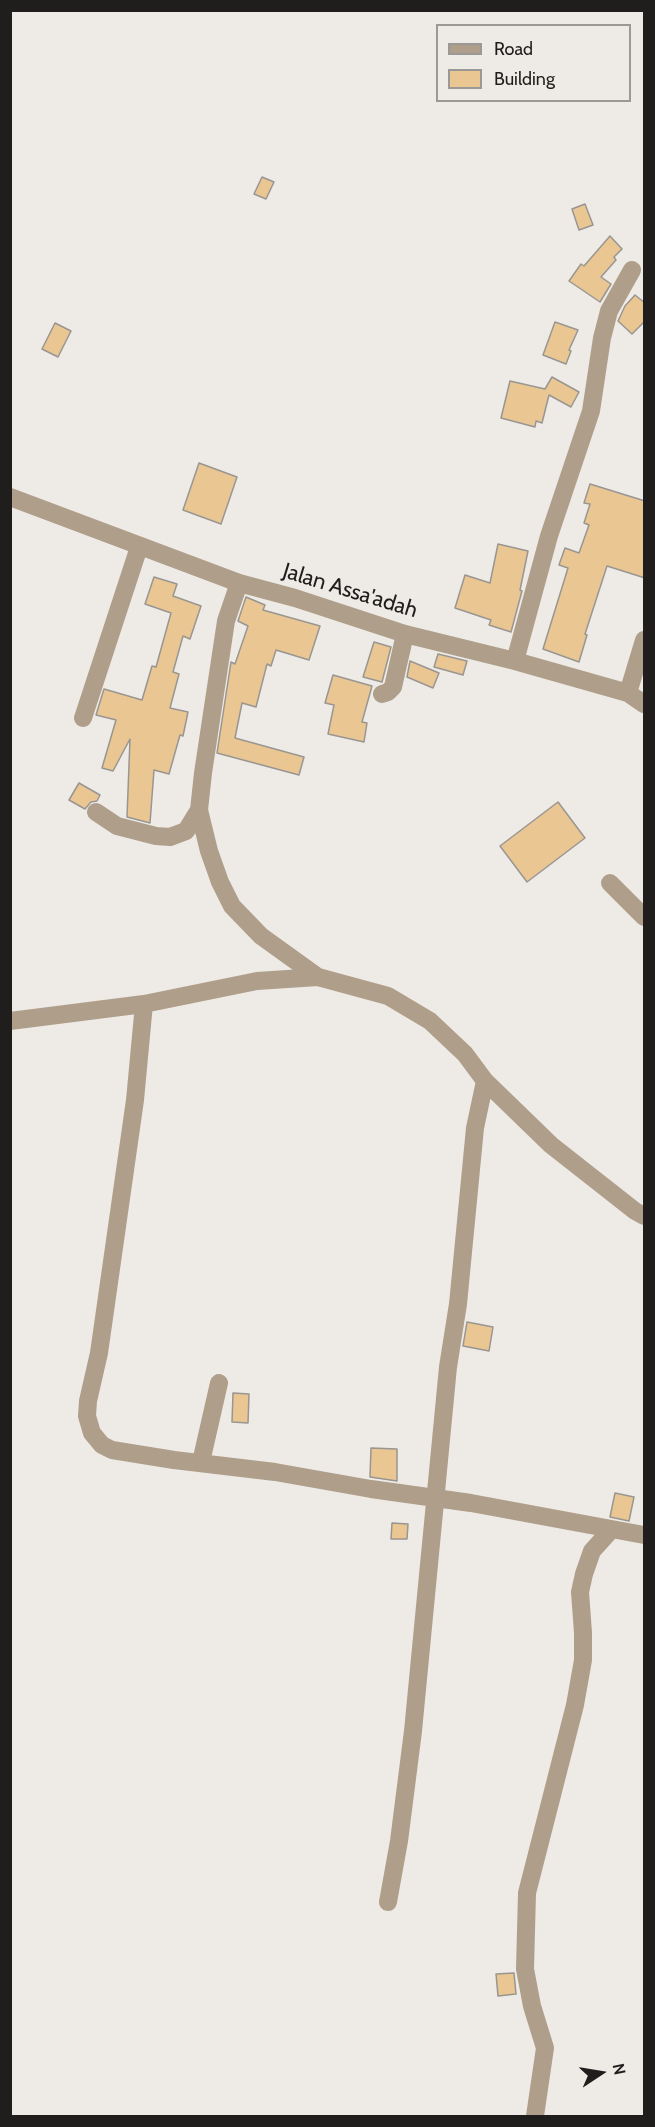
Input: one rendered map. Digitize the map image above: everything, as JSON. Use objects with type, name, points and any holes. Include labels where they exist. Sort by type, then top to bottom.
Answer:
[{"type":"street","points":[[515,661],[540,566],[591,411],[602,338],[609,311],[632,270]]},
{"type":"street","name":"Jalan Assa'adah","points":[[10,497],[239,583],[295,598],[405,634],[515,661],[628,693],[645,704]]},
{"type":"street","points":[[83,718],[139,547]]},
{"type":"street","points":[[239,583],[226,621],[199,810],[209,851],[220,882],[232,906],[261,936],[318,977]]},
{"type":"street","points":[[382,694],[393,687],[405,634]]},
{"type":"street","points":[[628,693],[645,640]]},
{"type":"street","points":[[96,812],[117,826],[156,836],[170,837],[186,831],[199,810]]},
{"type":"street","points":[[610,883],[645,917]]},
{"type":"street","points":[[10,1021],[144,1004],[256,981],[318,977],[388,996],[430,1021],[465,1054],[485,1081],[551,1145],[635,1211],[645,1216]]},
{"type":"street","points":[[144,1004],[135,1100],[99,1353],[88,1401],[87,1416],[92,1433],[102,1445],[112,1450],[275,1472],[645,1535]]},
{"type":"street","points":[[388,1902],[399,1841],[412,1740],[448,1367],[458,1304],[475,1128],[485,1081]]},
{"type":"street","points":[[201,1462],[219,1383]]},
{"type":"street","points":[[535,2116],[545,2048],[532,2006],[525,1968],[527,1893],[578,1690],[583,1660],[584,1633],[580,1592],[584,1574],[592,1551],[611,1530]]},
{"type":"building","points":[[262,177],[274,182],[266,199],[254,194]]},
{"type":"building","points":[[585,204],[593,225],[579,230],[572,209]]},
{"type":"building","points":[[610,236],[622,249],[614,257],[616,260],[601,277],[611,284],[600,302],[569,281],[581,264],[584,266]]},
{"type":"building","points":[[635,295],[645,303],[645,321],[632,334],[618,321],[625,306]]},
{"type":"building","points":[[555,322],[578,330],[569,350],[571,351],[566,364],[543,355]]},
{"type":"building","points":[[55,323],[71,331],[58,357],[42,349]]},
{"type":"building","points":[[552,377],[579,392],[571,407],[549,395],[542,423],[536,421],[535,427],[501,418],[510,381],[545,389]]},
{"type":"building","points":[[199,463],[237,477],[221,524],[183,510]]},
{"type":"building","points":[[590,484],[645,501],[645,578],[607,566],[585,634],[587,635],[579,662],[543,649],[568,568],[559,565],[565,548],[579,553],[589,525],[584,523],[590,504],[584,503]]},
{"type":"building","points":[[498,544],[528,551],[520,590],[522,591],[511,632],[489,625],[491,620],[455,608],[465,575],[490,583]]},
{"type":"building","points":[[154,577],[177,584],[173,596],[201,606],[190,639],[183,636],[173,672],[179,674],[170,708],[188,712],[183,736],[180,735],[169,774],[154,770],[150,823],[127,817],[130,739],[113,771],[102,768],[116,720],[96,715],[104,689],[142,700],[152,666],[156,667],[171,613],[145,604]]},
{"type":"building","points":[[246,597],[265,605],[263,610],[320,626],[309,660],[276,650],[271,666],[267,664],[256,707],[242,703],[235,738],[304,757],[299,775],[217,753],[231,662],[235,664],[248,626],[238,621]]},
{"type":"building","points":[[374,642],[391,647],[382,682],[363,677]]},
{"type":"building","points":[[438,654],[467,661],[463,675],[434,667]]},
{"type":"building","points":[[410,661],[439,673],[433,688],[407,677]]},
{"type":"building","points":[[333,675],[372,686],[362,722],[367,723],[364,742],[328,734],[334,705],[325,703]]},
{"type":"building","points":[[79,783],[100,795],[97,801],[91,802],[85,809],[69,800]]},
{"type":"building","points":[[558,802],[585,838],[527,882],[500,846]]},
{"type":"building","points":[[467,1322],[493,1327],[489,1351],[463,1346]]},
{"type":"building","points":[[233,1393],[249,1394],[248,1423],[232,1422]]},
{"type":"building","points":[[371,1448],[397,1449],[397,1481],[370,1477]]},
{"type":"building","points":[[615,1493],[634,1497],[629,1521],[610,1517]]},
{"type":"building","points":[[392,1523],[408,1524],[407,1539],[391,1539]]},
{"type":"building","points":[[514,1973],[516,1994],[498,1996],[496,1974]]}]
